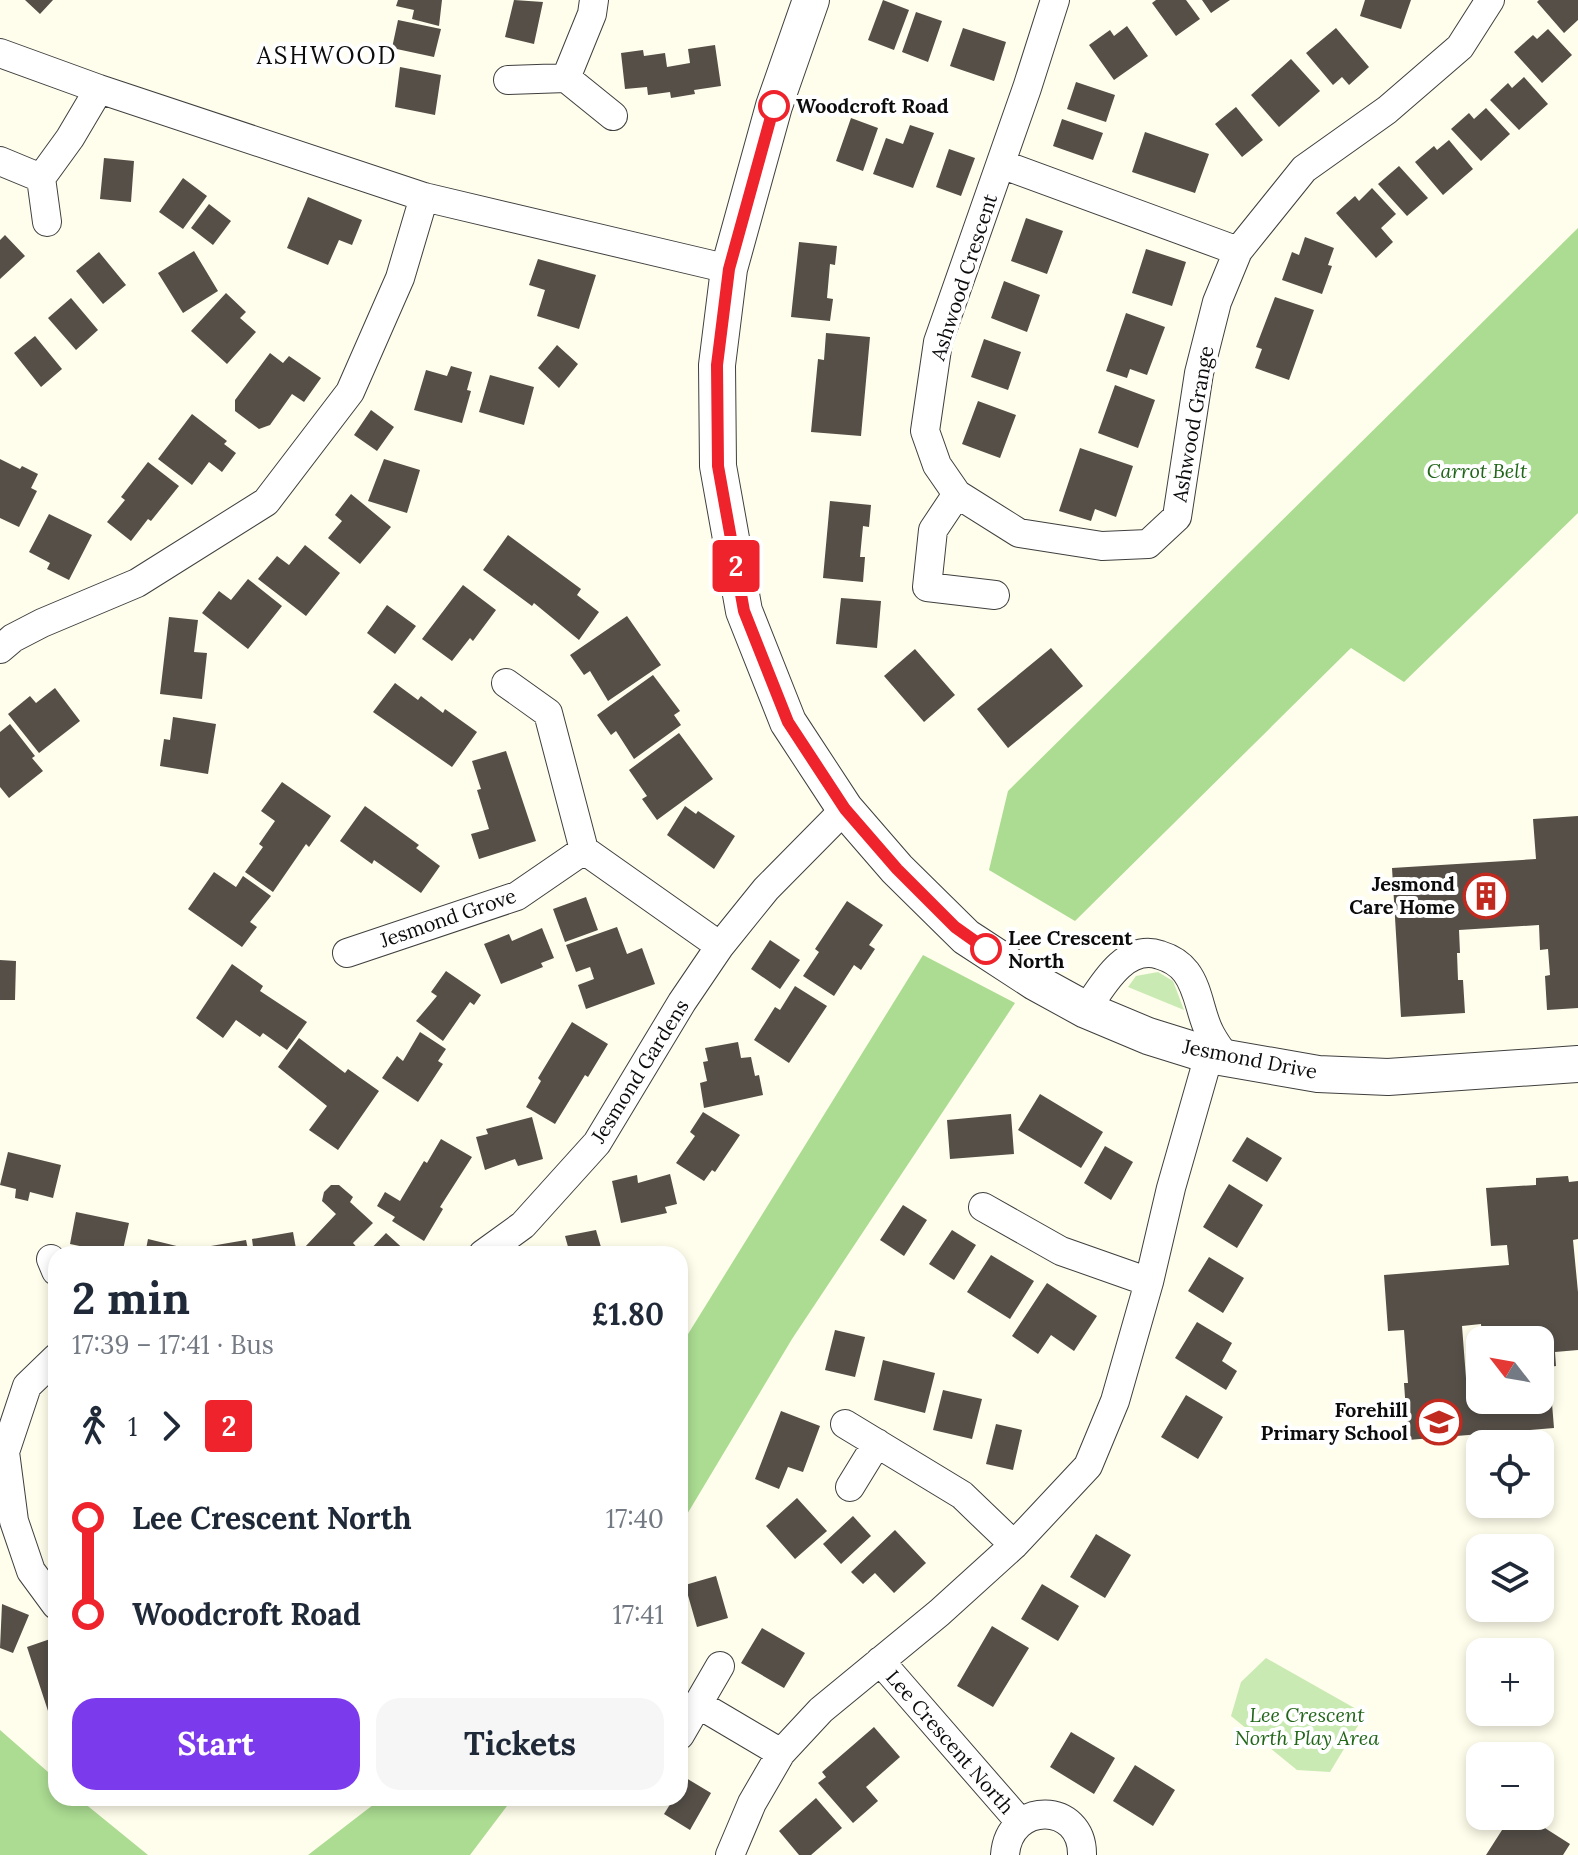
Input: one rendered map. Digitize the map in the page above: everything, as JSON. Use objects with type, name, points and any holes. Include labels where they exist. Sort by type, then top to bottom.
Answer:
[{"type":"street","points":[[566,78],[592,14],[594,0]]},
{"type":"street","name":"Jesmond Drive","points":[[811,0],[774,106],[729,269],[717,365],[718,466],[744,611],[788,722],[845,809],[897,869],[966,937],[1035,982],[1086,1010],[1148,1036],[1217,1056],[1318,1074],[1388,1077],[1578,1064]]},
{"type":"street","name":"Ashwood Crescent","points":[[1055,0],[938,342],[925,431],[937,465],[957,494],[1019,533],[1102,546]]},
{"type":"street","name":"Ashwood Grange","points":[[1102,546],[1148,544],[1177,517],[1199,373],[1217,302],[1238,251],[1304,169],[1387,110],[1460,47],[1490,0]]},
{"type":"street","points":[[0,53],[424,197],[729,269]]},
{"type":"street","points":[[508,80],[566,78],[613,116]]},
{"type":"street","points":[[47,222],[41,178],[70,138],[99,89]]},
{"type":"street","points":[[0,161],[41,178]]},
{"type":"street","points":[[1001,164],[1238,251]]},
{"type":"street","points":[[4,635],[137,583],[266,502],[350,392],[400,278],[424,197]]},
{"type":"street","points":[[957,494],[933,530],[927,587],[995,595]]},
{"type":"street","points":[[506,683],[548,713],[584,850],[720,946]]},
{"type":"street","name":"Jesmond Gardens","points":[[494,1246],[523,1225],[597,1143],[682,1002],[720,946],[766,889],[845,809]]},
{"type":"street","name":"Jesmond Grove","points":[[347,953],[517,896],[584,850]]},
{"type":"street","points":[[1086,1010],[1119,966],[1136,954],[1154,953],[1170,959],[1186,972],[1217,1056]]},
{"type":"street","name":"Lee Crescent North","points":[[730,1855],[752,1803],[781,1753],[821,1710],[939,1613],[1014,1545],[1088,1466],[1115,1401],[1149,1282],[1171,1188],[1217,1056]]},
{"type":"street","points":[[983,1207],[1061,1251],[1149,1282]]},
{"type":"street","points":[[48,1366],[27,1386],[3,1451],[14,1521],[31,1571],[48,1594]]},
{"type":"street","points":[[845,1424],[962,1495],[1014,1545]]},
{"type":"street","points":[[850,1487],[877,1443]]},
{"type":"street","name":"Lee Crescent North","points":[[880,1661],[1020,1822]]},
{"type":"street","points":[[688,1721],[720,1666]]},
{"type":"street","points":[[698,1704],[781,1753]]},
{"type":"street","name":"Lee Crescent North","points":[[1005,1855],[1011,1832],[1020,1822],[1040,1814],[1063,1819],[1078,1835],[1082,1855]]},
{"type":"green space","name":"Carrot Belt","points":[[1578,228],[1578,513],[1404,682],[1351,648],[1075,921],[989,870],[1008,791]]},
{"type":"green space","points":[[923,955],[1015,1003],[792,1339],[688,1513],[688,1334]]},
{"type":"green space","points":[[1158,972],[1173,981],[1184,1010],[1128,987],[1136,976]]},
{"type":"green space","name":"Lee Crescent North Play Area","points":[[1266,1658],[1365,1714],[1330,1772],[1297,1770],[1231,1716],[1241,1682]]},
{"type":"green space","points":[[0,1730],[48,1772],[48,1806],[88,1806],[148,1855],[0,1855]]},
{"type":"green space","points":[[372,1806],[507,1806],[470,1855],[308,1855]]},
{"type":"building","points":[[25,0],[53,0],[40,14]]},
{"type":"building","points":[[398,0],[442,0],[439,26],[412,19],[414,10],[396,6]]},
{"type":"building","points":[[514,0],[543,2],[534,44],[505,37]]},
{"type":"building","points":[[883,0],[909,10],[894,50],[868,40]]},
{"type":"building","points":[[1156,0],[1186,0],[1200,19],[1176,36],[1152,3]]},
{"type":"building","points":[[1202,0],[1230,0],[1211,13]]},
{"type":"building","points":[[1365,0],[1411,0],[1401,29],[1360,16]]},
{"type":"building","points":[[1578,0],[1578,20],[1564,33],[1537,2]]},
{"type":"building","points":[[916,12],[942,21],[928,62],[902,52]]},
{"type":"building","points":[[398,20],[441,29],[434,57],[392,48]]},
{"type":"building","points":[[1127,26],[1148,56],[1114,80],[1089,45],[1110,30],[1114,36]]},
{"type":"building","points":[[963,28],[1006,42],[994,81],[950,66]]},
{"type":"building","points":[[1336,28],[1369,67],[1349,85],[1342,77],[1333,85],[1306,53]]},
{"type":"building","points":[[1548,29],[1572,55],[1542,83],[1514,52],[1533,35],[1537,39]]},
{"type":"building","points":[[715,45],[721,86],[694,90],[695,94],[671,98],[670,92],[648,95],[647,87],[625,89],[621,53],[643,50],[644,56],[665,53],[667,67],[690,63],[688,49]]},
{"type":"building","points":[[1291,59],[1320,91],[1279,127],[1251,95]]},
{"type":"building","points":[[400,67],[441,75],[435,115],[395,107]]},
{"type":"building","points":[[1524,77],[1548,104],[1519,130],[1490,100],[1508,83],[1512,88]]},
{"type":"building","points":[[1076,82],[1115,95],[1106,122],[1067,109]]},
{"type":"building","points":[[1236,107],[1263,140],[1242,157],[1215,124]]},
{"type":"building","points":[[1486,108],[1510,134],[1481,161],[1451,129],[1469,113],[1474,119]]},
{"type":"building","points":[[851,118],[878,128],[863,171],[836,161]]},
{"type":"building","points":[[1062,119],[1103,133],[1093,160],[1053,146]]},
{"type":"building","points":[[910,125],[934,133],[913,188],[873,174],[886,138],[903,144]]},
{"type":"building","points":[[1145,132],[1209,154],[1195,193],[1132,172]]},
{"type":"building","points":[[1449,140],[1473,169],[1443,195],[1415,162],[1434,146],[1437,150]]},
{"type":"building","points":[[949,149],[975,158],[961,196],[936,187]]},
{"type":"building","points":[[104,158],[134,161],[131,202],[100,199]]},
{"type":"building","points":[[1399,166],[1428,198],[1407,216],[1378,184]]},
{"type":"building","points":[[183,178],[207,196],[183,229],[159,212]]},
{"type":"building","points":[[1372,188],[1396,214],[1381,228],[1393,242],[1376,258],[1336,213],[1355,196],[1359,201]]},
{"type":"building","points":[[308,197],[362,220],[352,245],[339,240],[328,265],[287,248]]},
{"type":"building","points":[[209,204],[231,221],[213,245],[191,228]]},
{"type":"building","points":[[1026,218],[1063,231],[1047,274],[1011,261]]},
{"type":"building","points":[[5,235],[25,256],[0,279],[0,240]]},
{"type":"building","points":[[1305,237],[1334,248],[1328,265],[1332,266],[1322,294],[1282,280],[1292,252],[1299,255]]},
{"type":"building","points":[[799,242],[837,246],[835,265],[830,264],[827,298],[833,299],[830,321],[791,317]]},
{"type":"building","points":[[1146,249],[1186,262],[1172,306],[1132,293]]},
{"type":"building","points":[[194,251],[218,291],[183,313],[158,273]]},
{"type":"building","points":[[99,252],[126,285],[103,304],[76,271]]},
{"type":"building","points":[[538,259],[596,275],[579,329],[537,316],[545,290],[529,285]]},
{"type":"building","points":[[1004,281],[1040,295],[1027,332],[991,318]]},
{"type":"building","points":[[226,293],[246,312],[240,318],[256,332],[227,364],[191,331]]},
{"type":"building","points":[[1275,297],[1314,310],[1289,380],[1255,368],[1262,349],[1256,347]]},
{"type":"building","points":[[71,298],[98,330],[76,350],[48,318]]},
{"type":"building","points":[[1126,313],[1165,327],[1147,375],[1130,369],[1127,378],[1106,371]]},
{"type":"building","points":[[826,333],[870,337],[861,436],[811,432],[818,359],[824,360]]},
{"type":"building","points":[[35,336],[62,369],[41,387],[14,353]]},
{"type":"building","points":[[984,339],[1021,352],[1008,390],[971,377]]},
{"type":"building","points":[[557,345],[578,364],[559,388],[538,368]]},
{"type":"building","points":[[270,353],[283,363],[289,356],[321,378],[304,402],[292,394],[270,425],[259,429],[235,411],[235,400]]},
{"type":"building","points":[[451,366],[472,372],[467,390],[471,391],[462,423],[414,410],[426,370],[447,376]]},
{"type":"building","points":[[490,375],[534,387],[524,425],[479,412]]},
{"type":"building","points":[[1115,385],[1155,400],[1138,448],[1098,433]]},
{"type":"building","points":[[978,401],[1016,415],[1000,458],[962,444]]},
{"type":"building","points":[[371,410],[394,427],[377,451],[354,435]]},
{"type":"building","points":[[192,414],[227,441],[224,444],[236,453],[222,472],[209,462],[192,485],[158,459]]},
{"type":"building","points":[[1080,448],[1133,466],[1116,517],[1095,509],[1091,521],[1059,511]]},
{"type":"building","points":[[0,459],[38,474],[31,488],[37,491],[19,527],[0,518]]},
{"type":"building","points":[[384,459],[420,470],[407,513],[368,501]]},
{"type":"building","points":[[148,462],[179,486],[131,541],[107,522],[125,500],[121,497]]},
{"type":"building","points":[[351,494],[391,527],[360,564],[328,538],[342,521],[335,515]]},
{"type":"building","points":[[830,501],[871,505],[869,527],[863,526],[860,557],[865,557],[863,582],[823,578]]},
{"type":"building","points":[[49,514],[92,535],[69,580],[47,569],[50,563],[29,552]]},
{"type":"building","points":[[508,535],[581,589],[577,595],[599,612],[579,640],[534,603],[532,606],[483,570]]},
{"type":"building","points":[[305,545],[340,573],[306,616],[258,579],[277,556],[289,565]]},
{"type":"building","points":[[248,579],[282,606],[248,649],[202,613],[219,591],[231,600]]},
{"type":"building","points":[[463,585],[496,610],[473,641],[470,638],[452,661],[422,639]]},
{"type":"building","points":[[841,598],[881,601],[877,648],[836,644]]},
{"type":"building","points":[[387,605],[416,626],[395,654],[367,633]]},
{"type":"building","points":[[627,616],[661,665],[608,701],[590,671],[584,675],[570,655]]},
{"type":"building","points":[[169,617],[198,620],[194,652],[207,653],[202,699],[160,694]]},
{"type":"building","points":[[1051,648],[1083,686],[1008,748],[977,709]]},
{"type":"building","points":[[915,649],[955,695],[924,722],[884,676]]},
{"type":"building","points":[[653,675],[680,711],[674,715],[681,725],[634,759],[616,731],[611,735],[597,715]]},
{"type":"building","points":[[395,683],[418,700],[421,696],[443,713],[445,709],[477,732],[452,767],[373,712]]},
{"type":"building","points":[[55,688],[80,721],[39,753],[8,714],[30,696],[36,703]]},
{"type":"building","points":[[173,717],[216,724],[208,774],[160,766],[164,739],[170,740]]},
{"type":"building","points":[[10,724],[43,771],[9,798],[0,787],[0,732]]},
{"type":"building","points":[[679,733],[713,779],[657,820],[642,799],[647,796],[629,770]]},
{"type":"building","points":[[506,751],[536,841],[479,859],[471,834],[489,829],[472,761]]},
{"type":"building","points":[[282,782],[331,816],[309,847],[306,844],[273,892],[245,872],[263,847],[259,844],[275,821],[261,811]]},
{"type":"building","points":[[365,806],[419,845],[416,848],[440,866],[421,893],[340,841]]},
{"type":"building","points":[[685,806],[696,814],[698,811],[735,836],[714,869],[667,835]]},
{"type":"building","name":"Jesmond Care Home","points":[[1578,816],[1578,1008],[1547,1010],[1545,976],[1550,975],[1548,949],[1540,950],[1539,925],[1459,930],[1458,980],[1463,980],[1465,1013],[1401,1017],[1392,868],[1536,859],[1533,819]]},
{"type":"building","points":[[214,872],[236,887],[243,876],[271,896],[250,922],[257,927],[242,947],[188,909]]},
{"type":"building","points":[[586,897],[598,930],[565,942],[553,909]]},
{"type":"building","points":[[847,901],[883,925],[869,945],[875,949],[861,970],[854,965],[834,996],[803,976],[819,952],[815,949]]},
{"type":"building","points":[[617,927],[627,954],[642,948],[655,984],[586,1009],[578,985],[594,979],[590,967],[576,972],[566,945]]},
{"type":"building","points":[[542,928],[554,958],[541,963],[543,967],[501,984],[484,944],[509,934],[512,941]]},
{"type":"building","points":[[770,940],[800,960],[780,989],[751,969]]},
{"type":"building","points":[[0,960],[16,961],[15,1000],[0,1000]]},
{"type":"building","points":[[232,964],[263,986],[260,991],[307,1022],[287,1050],[263,1033],[260,1037],[236,1020],[223,1038],[196,1018]]},
{"type":"building","points":[[446,971],[481,995],[474,1005],[470,1002],[443,1041],[416,1021],[437,996],[431,992]]},
{"type":"building","points":[[795,986],[827,1006],[789,1063],[754,1040],[775,1007],[780,1010]]},
{"type":"building","points":[[572,1022],[608,1044],[555,1124],[526,1107],[541,1081],[538,1078]]},
{"type":"building","points":[[420,1032],[446,1049],[438,1061],[443,1064],[418,1102],[382,1078],[397,1056],[403,1061]]},
{"type":"building","points":[[299,1038],[345,1073],[348,1069],[379,1091],[338,1150],[309,1130],[327,1106],[278,1067]]},
{"type":"building","points":[[738,1042],[741,1058],[751,1057],[763,1095],[704,1108],[700,1083],[707,1081],[703,1062],[708,1061],[705,1048]]},
{"type":"building","points":[[1040,1094],[1103,1132],[1081,1168],[1018,1130]]},
{"type":"building","points":[[703,1112],[740,1135],[715,1172],[712,1170],[704,1181],[676,1163],[695,1136],[690,1132]]},
{"type":"building","points":[[1011,1114],[1014,1154],[950,1159],[947,1120]]},
{"type":"building","points":[[532,1117],[543,1159],[518,1166],[515,1159],[485,1170],[476,1137],[488,1134],[486,1129]]},
{"type":"building","points":[[1247,1137],[1282,1158],[1267,1182],[1232,1161]]},
{"type":"building","points":[[441,1139],[472,1157],[440,1207],[443,1209],[424,1241],[392,1221],[395,1217],[377,1206],[385,1192],[400,1201]]},
{"type":"building","points":[[1105,1146],[1133,1162],[1111,1200],[1084,1183]]},
{"type":"building","points":[[8,1152],[61,1165],[53,1198],[30,1192],[28,1201],[15,1198],[16,1189],[0,1185]]},
{"type":"building","points":[[670,1174],[677,1204],[665,1207],[667,1213],[621,1223],[612,1181],[637,1175],[638,1183]]},
{"type":"building","name":"Forehill Primary School","points":[[1568,1176],[1569,1182],[1578,1181],[1578,1239],[1573,1240],[1578,1292],[1578,1350],[1555,1352],[1554,1366],[1554,1326],[1462,1326],[1466,1414],[1553,1414],[1554,1428],[1466,1430],[1466,1435],[1408,1440],[1404,1330],[1388,1331],[1384,1275],[1509,1265],[1507,1245],[1491,1246],[1486,1188],[1536,1185],[1536,1178]]},
{"type":"building","points":[[1229,1184],[1263,1205],[1237,1248],[1203,1227]]},
{"type":"building","points":[[331,1185],[339,1185],[353,1197],[350,1202],[373,1223],[353,1243],[356,1246],[306,1246],[336,1214],[322,1201],[324,1192]]},
{"type":"building","points":[[903,1205],[927,1220],[904,1256],[880,1240]]},
{"type":"building","points":[[76,1212],[129,1223],[124,1246],[70,1244]]},
{"type":"building","points":[[596,1230],[601,1246],[568,1246],[565,1236]]},
{"type":"building","points":[[952,1230],[976,1245],[954,1280],[929,1264]]},
{"type":"building","points":[[293,1232],[296,1246],[253,1246],[252,1239]]},
{"type":"building","points":[[386,1233],[400,1246],[374,1246]]},
{"type":"building","points":[[148,1239],[177,1246],[147,1246]]},
{"type":"building","points":[[246,1240],[247,1246],[211,1246]]},
{"type":"building","points":[[991,1255],[1034,1281],[1010,1319],[967,1292]]},
{"type":"building","points":[[1209,1257],[1244,1278],[1223,1313],[1188,1291]]},
{"type":"building","points":[[1047,1283],[1097,1316],[1074,1351],[1051,1335],[1038,1354],[1012,1336]]},
{"type":"building","points":[[1197,1322],[1232,1343],[1222,1361],[1237,1371],[1226,1390],[1175,1358]]},
{"type":"building","points":[[835,1330],[865,1337],[855,1377],[825,1370]]},
{"type":"building","points":[[883,1360],[935,1373],[925,1413],[874,1400]]},
{"type":"building","points":[[943,1390],[982,1399],[972,1439],[933,1430]]},
{"type":"building","points":[[1186,1395],[1223,1417],[1198,1459],[1161,1437]]},
{"type":"building","points":[[781,1411],[820,1426],[803,1472],[788,1467],[779,1489],[755,1479]]},
{"type":"building","points":[[996,1424],[1022,1430],[1013,1470],[986,1464]]},
{"type":"building","points":[[797,1498],[827,1531],[795,1559],[766,1526]]},
{"type":"building","points":[[853,1516],[871,1536],[841,1564],[823,1544]]},
{"type":"building","points":[[895,1530],[926,1563],[894,1593],[875,1573],[863,1584],[851,1572]]},
{"type":"building","points":[[1096,1534],[1131,1555],[1105,1598],[1070,1577]]},
{"type":"building","points":[[716,1576],[728,1618],[697,1627],[688,1584]]},
{"type":"building","points":[[1042,1584],[1079,1606],[1058,1641],[1021,1619]]},
{"type":"building","points":[[2,1604],[29,1615],[13,1653],[0,1648]]},
{"type":"building","points":[[992,1626],[1029,1648],[993,1707],[957,1686]]},
{"type":"building","points":[[762,1628],[805,1653],[784,1688],[741,1663]]},
{"type":"building","points":[[48,1640],[48,1711],[27,1647]]},
{"type":"building","points":[[874,1727],[900,1757],[866,1787],[878,1801],[853,1823],[818,1783],[826,1777],[822,1772]]},
{"type":"building","points":[[1071,1732],[1115,1758],[1094,1794],[1050,1767]]},
{"type":"building","points":[[1135,1765],[1175,1790],[1153,1826],[1113,1801]]},
{"type":"building","points":[[688,1779],[711,1793],[690,1830],[664,1814],[669,1806],[688,1806]]},
{"type":"building","points":[[816,1798],[842,1828],[811,1855],[799,1855],[779,1831]]},
{"type":"building","points":[[1502,1830],[1548,1830],[1570,1844],[1563,1855],[1486,1855]]},
{"type":"bus line","name":"2","points":[[774,106],[729,269],[717,365],[718,466],[744,611],[788,722],[845,809],[897,869],[955,927],[986,949]]},
{"type":"place","name":"Woodcroft Road","points":[[774,106]]},
{"type":"place","name":"Jesmond Care Home","points":[[1486,896]]},
{"type":"place","name":"Lee Crescent North","points":[[986,949]]},
{"type":"place","name":"Forehill Primary School","points":[[1439,1422]]},
{"type":"district","name":"ASHWOOD","points":[[327,56]]}]
